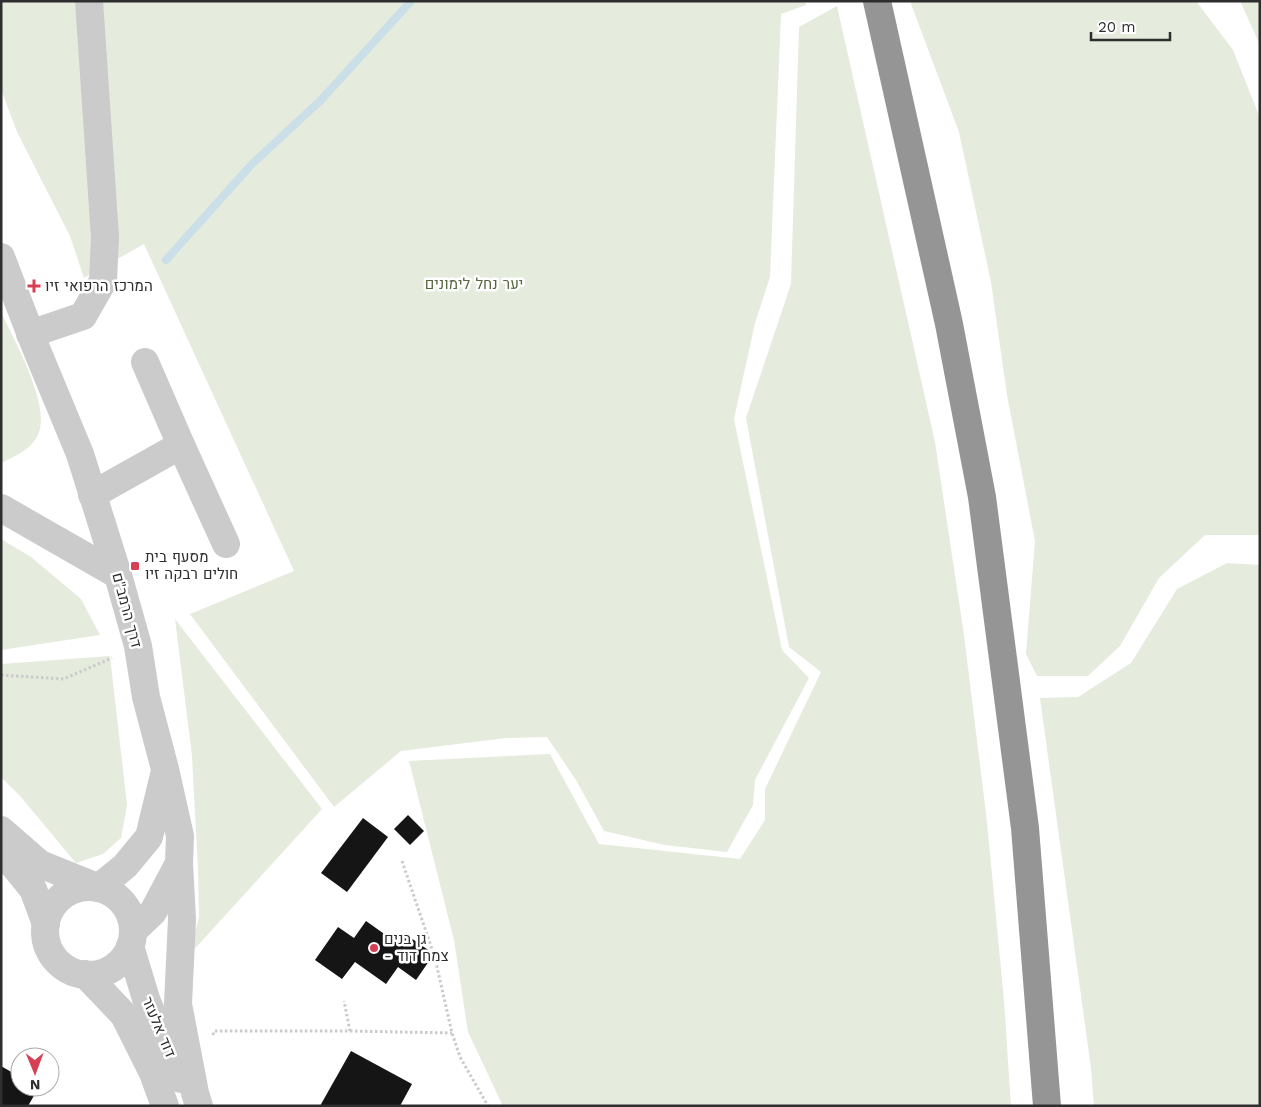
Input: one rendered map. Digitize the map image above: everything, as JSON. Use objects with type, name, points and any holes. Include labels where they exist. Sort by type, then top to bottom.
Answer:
[{"type":"highway","points":[[877,1],[949,324],[982,497],[1025,828],[1047,1106]]},
{"type":"street","points":[[34,342],[84,316],[103,281],[105,237],[89,1]]},
{"type":"street","points":[[1,250],[34,342]]},
{"type":"street","name":"דרך הרמב\"ם","points":[[1,257],[80,454],[118,575],[138,646],[146,697],[180,836],[179,863],[153,912],[132,938]]},
{"type":"street","points":[[1,263],[34,342]]},
{"type":"street","points":[[145,362],[226,544]]},
{"type":"street","points":[[92,495],[181,445]]},
{"type":"street","points":[[1,508],[118,575]]},
{"type":"street","name":"דרך הרמב\"ם","points":[[98,888],[126,866],[149,837],[165,769]]},
{"type":"street","points":[[1,830],[40,864],[113,893],[124,904],[130,916],[132,938],[123,959],[115,966],[101,973],[85,974],[69,970],[58,964],[51,953],[46,939],[46,924],[50,909],[60,897],[68,892],[83,887],[98,888]]},
{"type":"street","points":[[1,850],[33,889],[46,924]]},
{"type":"street","points":[[179,863],[182,919],[178,1004],[199,1106]]},
{"type":"street","name":"דוד אלעזר","points":[[132,938],[147,1002],[193,1106]]},
{"type":"street","name":"דוד אלעזר","points":[[85,974],[124,1015],[153,1073],[165,1106]]},
{"type":"path","points":[[1,675],[64,679],[138,646]]},
{"type":"path","points":[[402,861],[435,958],[452,1033],[460,1057],[488,1106]]},
{"type":"path","points":[[344,1002],[350,1031]]},
{"type":"path","points":[[212,1039],[214,1031],[452,1033]]},
{"type":"green space","name":"יער נחל לימונים","points":[[1,1],[805,1],[806,5],[781,14],[770,277],[755,323],[734,419],[782,650],[809,678],[755,780],[753,805],[727,852],[665,845],[604,831],[576,780],[547,737],[506,738],[401,751],[334,807],[190,614],[294,571],[144,244],[84,278],[70,236],[17,132],[1,89]]},
{"type":"green space","points":[[910,1],[1196,1],[1233,50],[1260,118],[1260,535],[1205,535],[1159,578],[1120,646],[1088,676],[1037,676],[1026,654],[1035,541],[1007,395],[991,282],[959,132]]},
{"type":"green space","points":[[1240,1],[1260,1],[1260,45]]},
{"type":"green space","points":[[837,6],[935,442],[964,635],[987,822],[1004,1001],[1011,1106],[503,1106],[468,1032],[454,940],[409,761],[550,754],[599,844],[740,859],[765,820],[765,789],[821,672],[789,647],[746,418],[791,284],[799,27]]},
{"type":"green space","points":[[1,312],[30,374],[40,408],[41,423],[38,435],[31,445],[1,463]]},
{"type":"green space","points":[[1,539],[31,557],[81,599],[100,635],[1,650]]},
{"type":"green space","points":[[1227,563],[1260,565],[1260,1106],[1094,1106],[1091,1068],[1040,698],[1078,697],[1131,663],[1177,589]]},
{"type":"green space","points":[[175,619],[322,809],[189,955],[199,917],[198,868],[192,756]]},
{"type":"green space","points":[[110,656],[127,805],[121,838],[103,854],[76,863],[21,797],[1,777],[1,664]]},
{"type":"building","points":[[408,815],[424,831],[410,845],[394,829]]},
{"type":"building","points":[[363,818],[388,837],[347,892],[321,873]]},
{"type":"building","name":"גן בנים - צמח דוד","points":[[366,921],[397,943],[404,933],[434,954],[416,980],[398,967],[386,984],[355,962],[342,979],[315,960],[338,927],[354,938]]},
{"type":"building","points":[[351,1051],[412,1084],[400,1106],[320,1106]]},
{"type":"building","points":[[1,1066],[10,1071],[10,1097],[33,1097],[28,1106],[1,1106]]},
{"type":"waterway","points":[[166,260],[252,164],[321,100],[411,1]]},
{"type":"place","name":"המרכז הרפואי זיו","points":[[34,286]]},
{"type":"place","name":"מסעף בית חולים רבקה זיו","points":[[135,566]]},
{"type":"place","name":"גן בנים - צמח דוד","points":[[374,948]]}]
